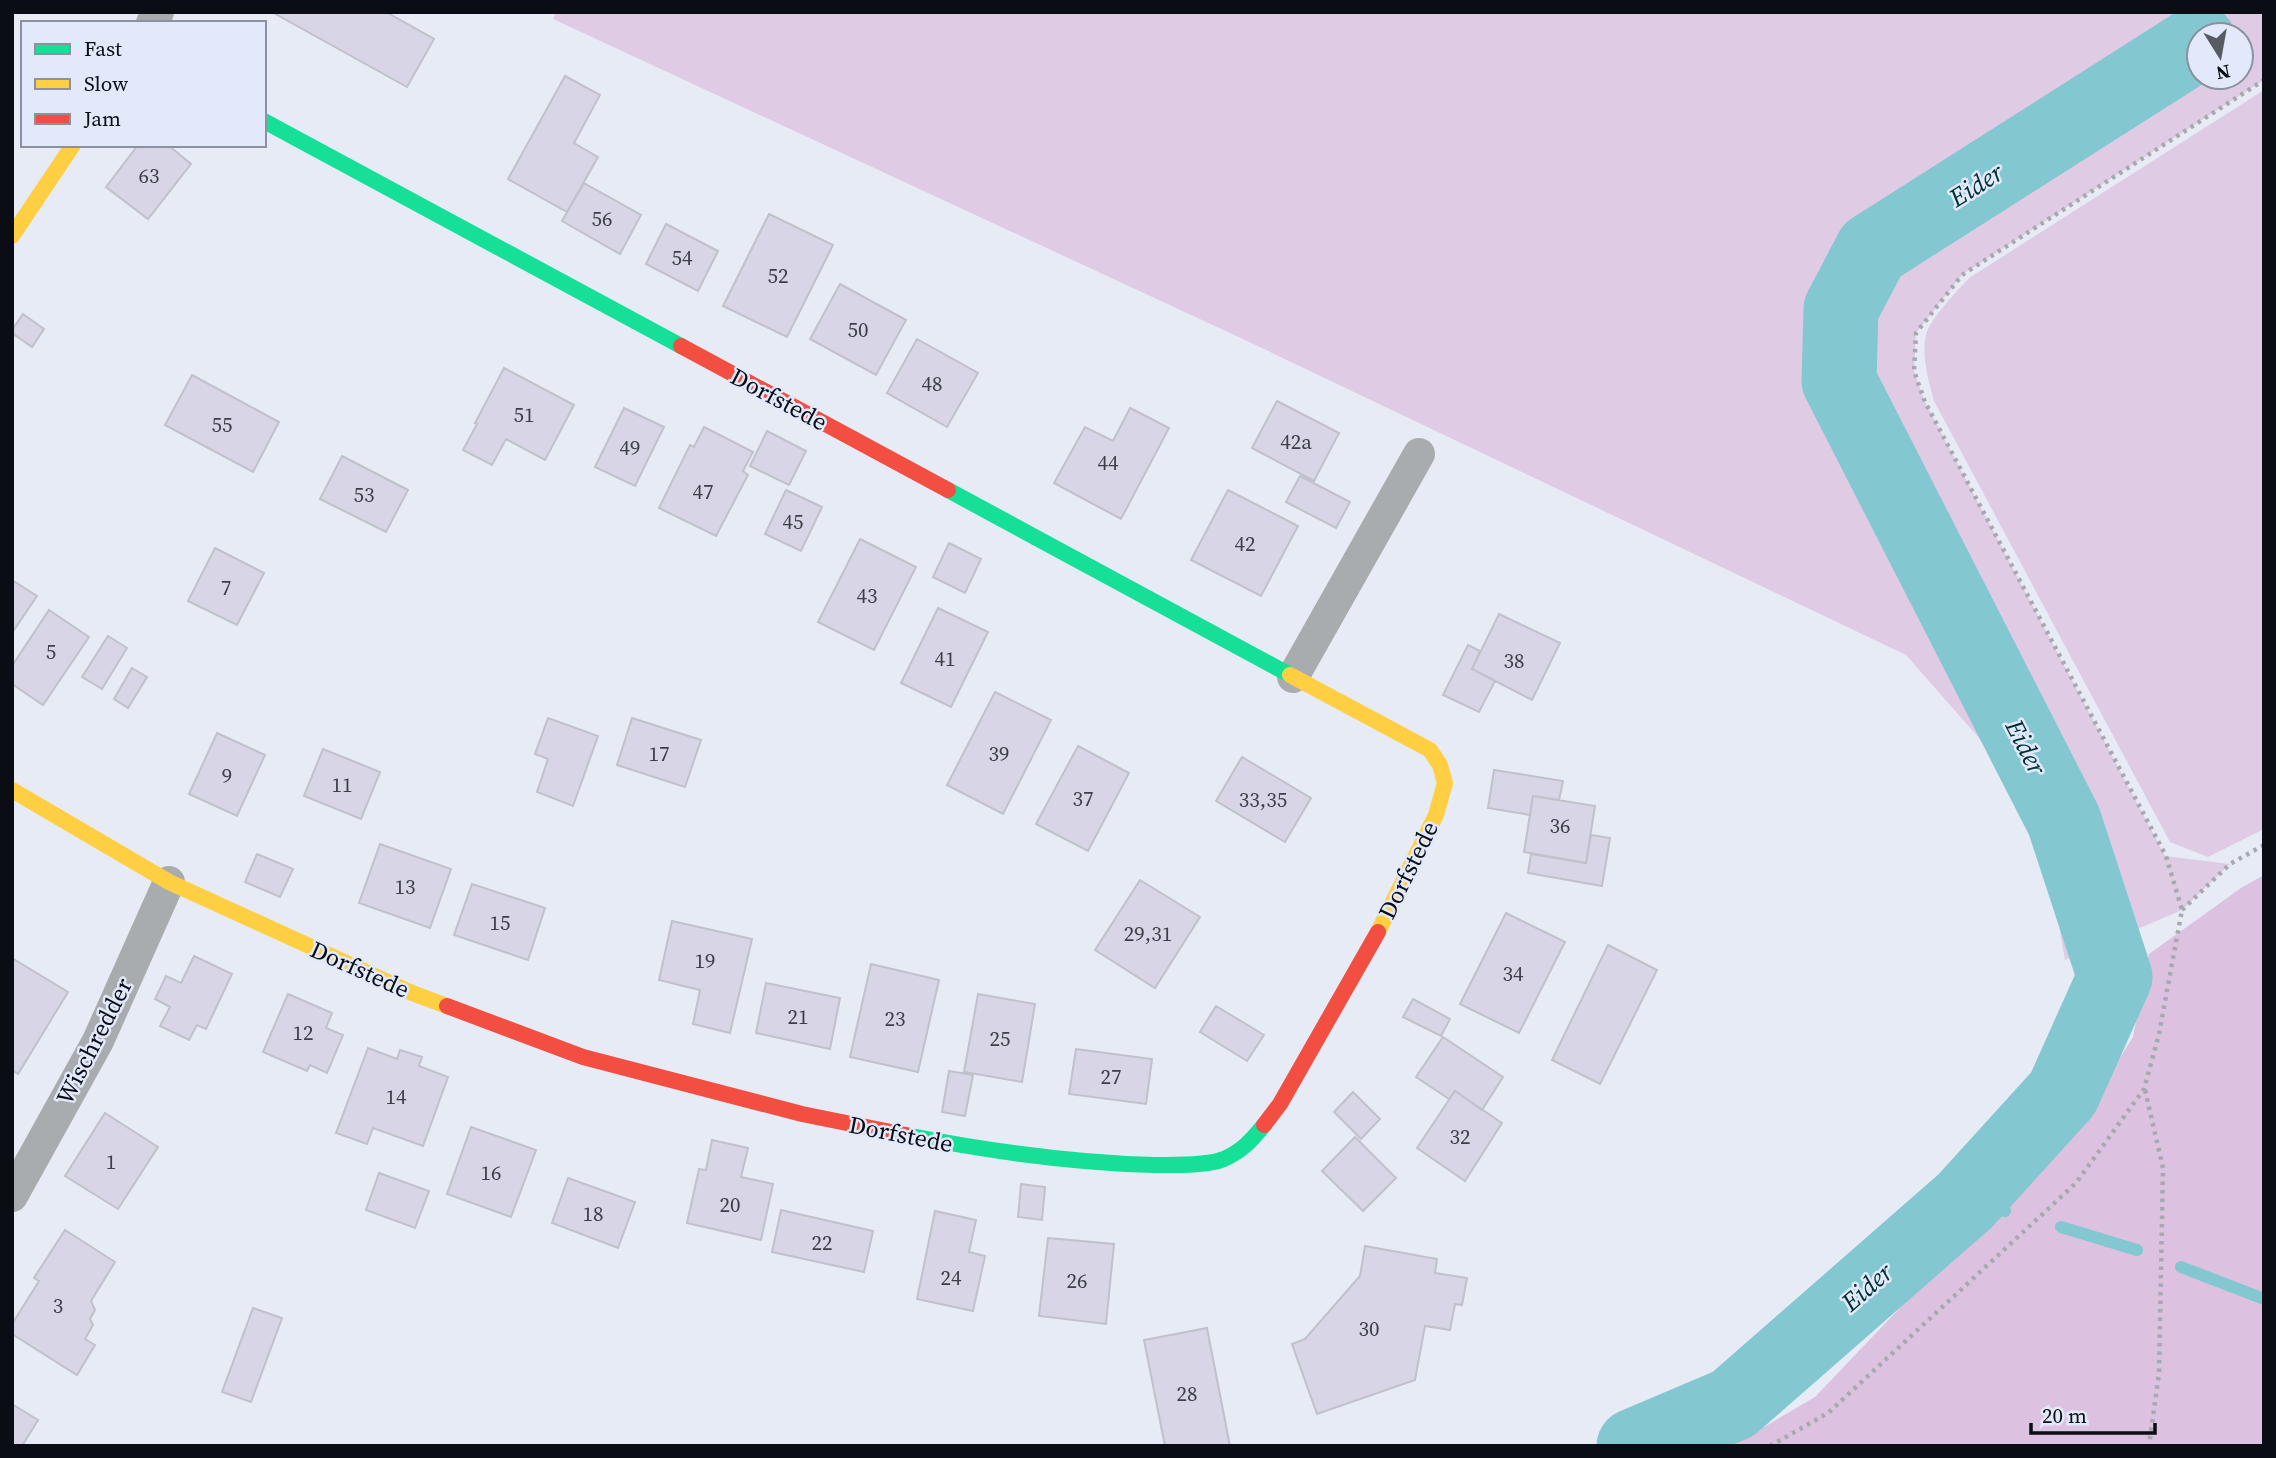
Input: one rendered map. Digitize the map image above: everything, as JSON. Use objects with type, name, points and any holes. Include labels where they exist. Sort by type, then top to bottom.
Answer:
[{"type":"street","name":"Dorfstede","points":[[12,790],[169,882],[412,993],[583,1057],[802,1114],[977,1149],[1125,1164],[1180,1165],[1222,1160],[1248,1145],[1286,1093],[1365,957],[1436,815],[1445,783],[1440,765],[1430,751],[266,122]]},
{"type":"street","points":[[12,236],[72,147]]},
{"type":"street","points":[[1293,677],[1419,454]]},
{"type":"street","name":"Wischredder","points":[[12,1195],[98,1041],[169,882]]},
{"type":"path","points":[[1770,1446],[1828,1413],[2076,1183],[2144,1089],[2159,1034],[2182,911],[2166,856],[1926,402],[1914,371],[1916,333],[1962,275],[2264,80]]},
{"type":"path","points":[[2182,911],[2230,864],[2264,845]]},
{"type":"path","points":[[2144,1089],[2163,1168],[2159,1373],[2149,1446]]},
{"type":"shaded area","points":[[556,12],[2264,12],[2264,80],[2255,86],[2255,21],[2185,21],[2185,91],[2247,91],[1962,275],[1916,333],[1914,371],[1925,402],[2165,856],[2230,864],[2182,910],[2065,960],[2038,805],[1906,655],[1245,340],[553,19]]},
{"type":"shaded area","points":[[2264,90],[2264,829],[2208,857],[2170,842],[1934,401],[1924,352],[1926,335],[1932,321],[1969,278]]},
{"type":"shaded area","points":[[2264,875],[2264,1446],[1732,1446],[1815,1397],[2084,1115],[2133,1037],[2149,954],[2241,888]]},
{"type":"building","points":[[272,12],[386,12],[434,39],[407,87]]},
{"type":"building","points":[[565,76],[600,95],[574,143],[598,157],[567,212],[508,179]]},
{"type":"building","points":[[136,147],[170,147],[191,164],[148,219],[106,187]]},
{"type":"building","points":[[584,183],[641,215],[620,254],[562,221]]},
{"type":"building","points":[[769,214],[833,245],[787,337],[723,306]]},
{"type":"building","points":[[666,224],[718,251],[698,291],[646,264]]},
{"type":"building","points":[[840,284],[906,320],[876,375],[810,339]]},
{"type":"building","points":[[23,314],[44,329],[32,347],[12,333]]},
{"type":"building","points":[[917,339],[978,373],[947,427],[887,393]]},
{"type":"building","points":[[504,368],[574,405],[545,460],[506,439],[492,465],[463,450]]},
{"type":"building","points":[[192,375],[279,422],[253,472],[165,425]]},
{"type":"building","points":[[1277,401],[1339,433],[1314,481],[1252,448]]},
{"type":"building","points":[[624,408],[664,427],[635,486],[595,467]]},
{"type":"building","points":[[1130,408],[1169,428],[1121,519],[1054,483],[1085,427],[1113,441]]},
{"type":"building","points":[[704,427],[753,452],[743,471],[748,475],[716,536],[659,508],[690,445],[694,447]]},
{"type":"building","points":[[767,431],[806,451],[789,485],[750,466]]},
{"type":"building","points":[[342,456],[408,490],[386,532],[320,499]]},
{"type":"building","points":[[1300,476],[1350,502],[1336,528],[1286,502]]},
{"type":"building","points":[[786,490],[822,507],[801,551],[765,534]]},
{"type":"building","points":[[1228,490],[1298,526],[1261,596],[1191,560]]},
{"type":"building","points":[[860,539],[916,567],[874,650],[818,622]]},
{"type":"building","points":[[949,543],[981,559],[965,593],[933,577]]},
{"type":"building","points":[[215,548],[264,573],[237,625],[188,601]]},
{"type":"building","points":[[12,580],[37,596],[12,633]]},
{"type":"building","points":[[938,608],[988,632],[951,707],[901,683]]},
{"type":"building","points":[[49,610],[89,637],[43,705],[12,684],[12,666]]},
{"type":"building","points":[[1499,614],[1560,643],[1532,700],[1472,669]]},
{"type":"building","points":[[108,636],[127,648],[102,689],[82,677]]},
{"type":"building","points":[[1468,645],[1480,651],[1472,669],[1495,681],[1479,712],[1443,695]]},
{"type":"building","points":[[132,668],[147,677],[128,708],[114,699]]},
{"type":"building","points":[[995,692],[1051,720],[1003,814],[947,785]]},
{"type":"building","points":[[548,718],[598,736],[573,806],[537,792],[548,759],[535,754]]},
{"type":"building","points":[[632,718],[701,740],[685,787],[617,765]]},
{"type":"building","points":[[217,733],[265,755],[237,816],[189,794]]},
{"type":"building","points":[[1078,746],[1129,773],[1088,851],[1036,824]]},
{"type":"building","points":[[323,749],[380,772],[361,819],[304,796]]},
{"type":"building","points":[[1242,757],[1311,798],[1285,842],[1216,801]]},
{"type":"building","points":[[1494,770],[1563,781],[1559,800],[1533,796],[1530,815],[1488,808]]},
{"type":"building","points":[[1533,796],[1595,806],[1586,863],[1524,852]]},
{"type":"building","points":[[1591,835],[1610,838],[1602,886],[1528,873],[1531,854],[1586,863]]},
{"type":"building","points":[[380,844],[451,869],[430,928],[359,903]]},
{"type":"building","points":[[257,854],[293,869],[280,897],[245,882]]},
{"type":"building","points":[[1140,880],[1200,917],[1155,988],[1095,950]]},
{"type":"building","points":[[472,884],[545,908],[528,960],[454,935]]},
{"type":"building","points":[[1506,913],[1565,942],[1519,1033],[1460,1004]]},
{"type":"building","points":[[672,921],[752,939],[730,1033],[693,1024],[700,990],[659,980]]},
{"type":"building","points":[[1608,945],[1657,970],[1600,1084],[1552,1060]]},
{"type":"building","points":[[194,956],[232,974],[206,1029],[197,1025],[189,1040],[160,1026],[170,1007],[155,999],[166,976],[181,983]]},
{"type":"building","points":[[12,958],[68,992],[18,1074],[12,1070]]},
{"type":"building","points":[[871,964],[939,980],[918,1072],[850,1057]]},
{"type":"building","points":[[766,983],[840,998],[830,1049],[756,1033]]},
{"type":"building","points":[[288,994],[332,1013],[326,1028],[343,1035],[327,1073],[310,1065],[307,1071],[263,1052]]},
{"type":"building","points":[[978,994],[1035,1004],[1022,1082],[964,1072]]},
{"type":"building","points":[[1413,999],[1450,1019],[1441,1036],[1403,1017]]},
{"type":"building","points":[[1216,1006],[1264,1035],[1247,1061],[1200,1032]]},
{"type":"building","points":[[1443,1037],[1503,1077],[1482,1110],[1455,1091],[1449,1099],[1416,1077]]},
{"type":"building","points":[[368,1048],[397,1059],[400,1050],[422,1057],[419,1066],[448,1077],[423,1146],[373,1128],[367,1144],[336,1133]]},
{"type":"building","points":[[1076,1049],[1152,1059],[1146,1104],[1069,1094]]},
{"type":"building","points":[[949,1071],[973,1075],[965,1116],[942,1112]]},
{"type":"building","points":[[1455,1091],[1502,1123],[1465,1181],[1417,1148]]},
{"type":"building","points":[[1353,1092],[1380,1119],[1361,1139],[1334,1112]]},
{"type":"building","points":[[105,1113],[158,1147],[118,1209],[65,1176]]},
{"type":"building","points":[[471,1127],[536,1150],[511,1217],[447,1194]]},
{"type":"building","points":[[1355,1137],[1396,1178],[1363,1211],[1322,1171]]},
{"type":"building","points":[[712,1140],[748,1148],[741,1177],[773,1184],[761,1240],[687,1223],[699,1169],[706,1170]]},
{"type":"building","points":[[379,1173],[429,1191],[415,1228],[366,1210]]},
{"type":"building","points":[[568,1178],[635,1202],[618,1248],[552,1223]]},
{"type":"building","points":[[1021,1184],[1045,1187],[1042,1220],[1018,1217]]},
{"type":"building","points":[[781,1210],[873,1231],[864,1272],[772,1252]]},
{"type":"building","points":[[935,1211],[976,1220],[969,1252],[985,1256],[973,1311],[917,1299]]},
{"type":"building","points":[[65,1230],[115,1262],[91,1301],[95,1310],[90,1319],[93,1325],[85,1339],[95,1345],[77,1375],[12,1334],[12,1324],[39,1281],[34,1278]]},
{"type":"building","points":[[1048,1238],[1114,1244],[1106,1324],[1039,1316]]},
{"type":"building","points":[[1365,1246],[1437,1259],[1435,1273],[1467,1278],[1462,1305],[1455,1304],[1450,1330],[1425,1326],[1415,1380],[1317,1414],[1292,1344],[1305,1339],[1360,1276]]},
{"type":"building","points":[[253,1308],[282,1318],[251,1402],[222,1392]]},
{"type":"building","points":[[1207,1328],[1230,1446],[1165,1446],[1144,1340]]},
{"type":"building","points":[[12,1404],[38,1420],[22,1446],[12,1446]]},
{"type":"waterway","name":"Eider","points":[[1634,1446],[1733,1404],[1965,1201],[2063,1093],[2115,977],[2064,821],[1839,381],[1841,309],[1872,250],[2185,51]]},
{"type":"waterway","points":[[1965,1201],[2005,1211]]},
{"type":"waterway","points":[[2061,1227],[2137,1250]]},
{"type":"waterway","points":[[2181,1267],[2264,1299]]},
{"type":"traffic: fast","points":[[266,122],[681,346]]},
{"type":"traffic: fast","points":[[948,490],[1290,675]]},
{"type":"traffic: fast","points":[[906,1135],[1061,1159],[1181,1165],[1224,1159],[1246,1145],[1264,1125]]},
{"type":"traffic: slow","points":[[12,236],[72,147]]},
{"type":"traffic: slow","points":[[1290,675],[1430,750],[1440,765],[1445,783],[1436,815],[1378,932]]},
{"type":"traffic: slow","points":[[12,790],[169,882],[412,993],[447,1006]]},
{"type":"traffic: jam","points":[[681,346],[948,490]]},
{"type":"traffic: jam","points":[[1264,1125],[1280,1104],[1378,932]]},
{"type":"traffic: jam","points":[[447,1006],[583,1057],[802,1114],[906,1135]]}]
